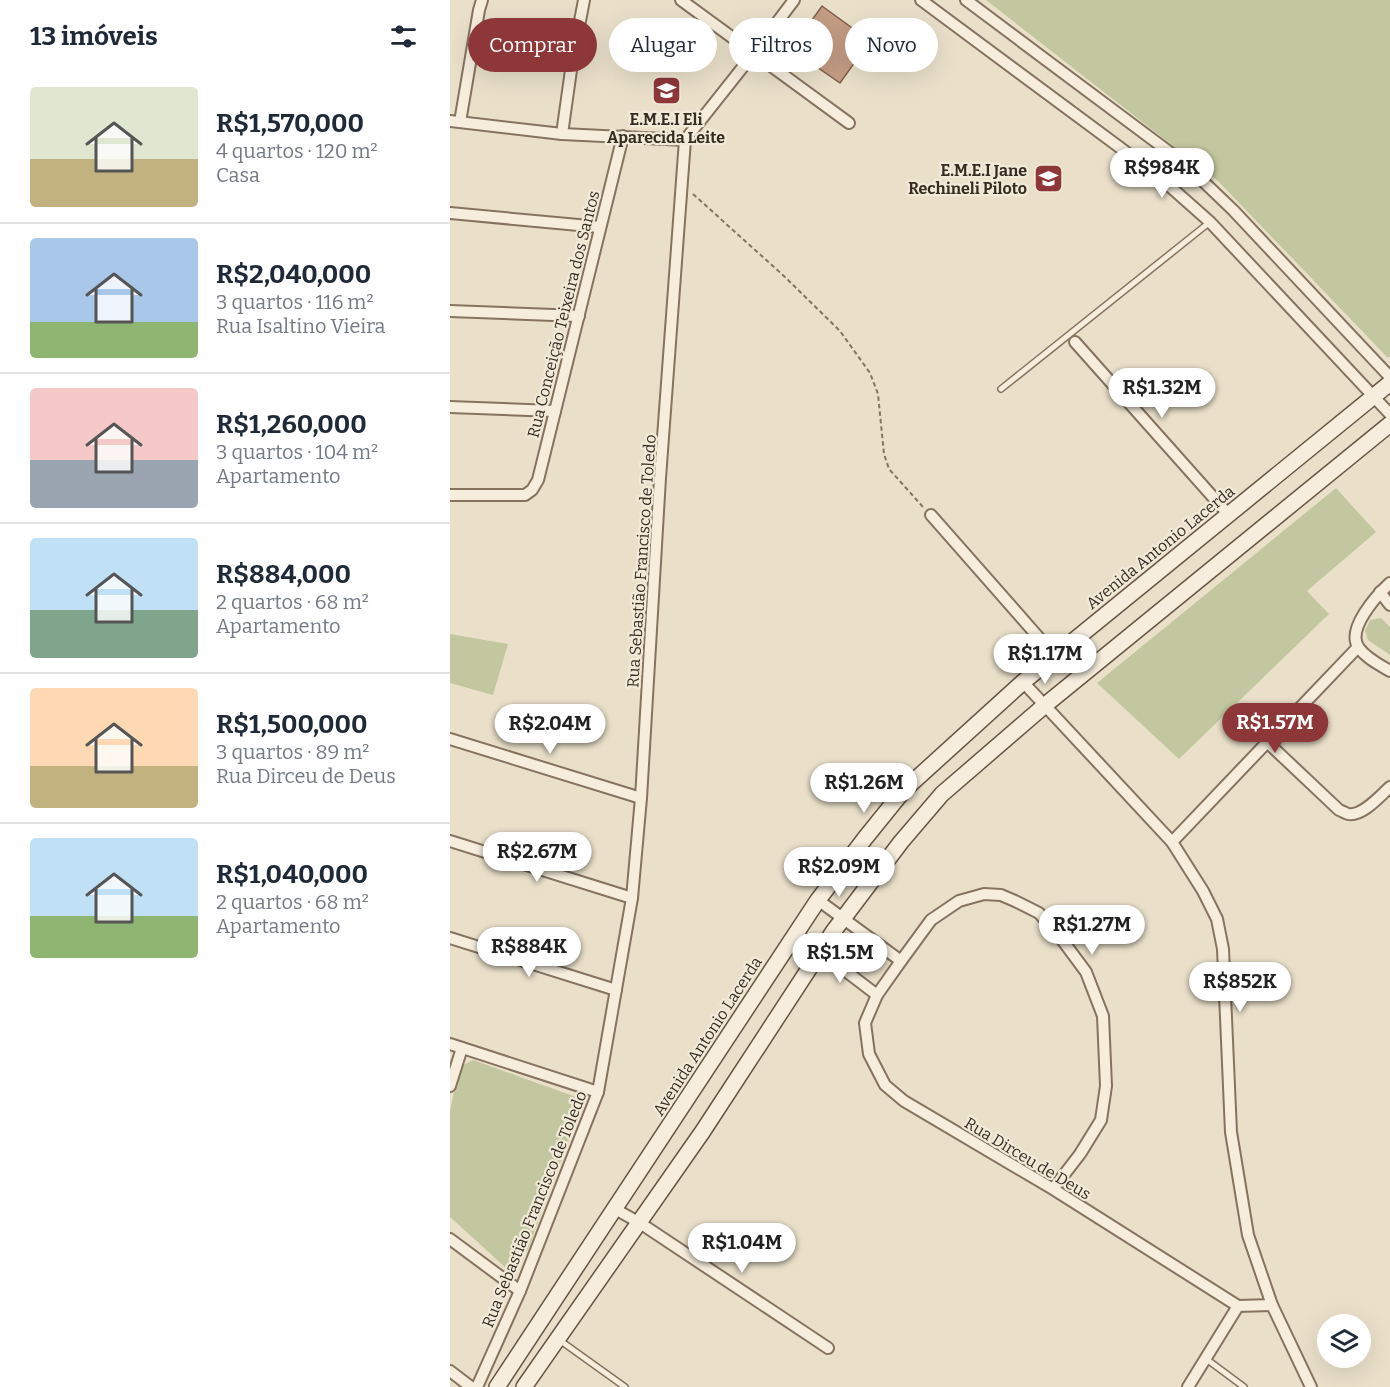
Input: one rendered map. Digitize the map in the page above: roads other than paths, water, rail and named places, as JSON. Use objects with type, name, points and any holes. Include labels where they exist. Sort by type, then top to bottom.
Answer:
[{"type":"main road","name":"Avenida Antonio Lacerda","points":[[497,1387],[818,900],[904,790],[1023,682],[1390,383]]},
{"type":"main road","points":[[525,1387],[710,1121],[820,951],[901,842],[942,794],[1044,706],[1390,424]]},
{"type":"street","points":[[482,0],[455,122],[562,134],[685,140],[739,72]]},
{"type":"street","points":[[562,134],[584,0]]},
{"type":"street","points":[[681,0],[729,35]]},
{"type":"street","points":[[780,18],[794,0]]},
{"type":"street","points":[[921,0],[1157,175],[1210,222],[1390,414]]},
{"type":"street","points":[[966,0],[1184,163],[1233,210],[1390,377]]},
{"type":"street","points":[[780,72],[849,123]]},
{"type":"street","name":"Rua Conceição Teixeira dos Santos","points":[[450,495],[525,495],[532,490],[538,480],[623,136]]},
{"type":"street","name":"Rua Sebastião Francisco de Toledo","points":[[477,1387],[520,1291],[598,1092],[632,898],[641,798],[660,478],[685,140]]},
{"type":"street","points":[[450,213],[600,227]]},
{"type":"street","points":[[450,311],[579,316]]},
{"type":"street","points":[[1075,342],[1228,514]]},
{"type":"street","points":[[450,407],[555,411]]},
{"type":"street","points":[[931,515],[1055,656]]},
{"type":"street","points":[[1172,842],[1357,643],[1359,622],[1380,592],[1390,583]]},
{"type":"street","points":[[1380,592],[1390,605]]},
{"type":"street","points":[[1357,643],[1365,654],[1390,671]]},
{"type":"street","points":[[1023,682],[1172,842],[1203,891],[1217,919],[1223,949],[1231,1132],[1248,1234],[1272,1305],[1311,1387]]},
{"type":"street","points":[[450,739],[641,798]]},
{"type":"street","points":[[1267,742],[1339,810],[1348,814],[1356,814],[1367,808],[1390,787]]},
{"type":"street","points":[[450,841],[632,898]]},
{"type":"street","name":"Rua Dirceu de Deus","points":[[1053,1189],[1080,1154],[1101,1120],[1106,1086],[1103,1016],[1086,972],[1039,913],[1001,895],[984,894],[959,901],[931,920],[877,995],[865,1023],[869,1054],[885,1085],[904,1101],[1053,1189],[1238,1306]]},
{"type":"street","points":[[818,900],[901,961]]},
{"type":"street","points":[[796,933],[877,995]]},
{"type":"street","points":[[450,938],[616,990]]},
{"type":"street","points":[[450,1044],[598,1092]]},
{"type":"street","points":[[450,1086],[462,1048]]},
{"type":"street","points":[[615,1209],[828,1348]]},
{"type":"street","points":[[450,1239],[520,1291]]},
{"type":"street","points":[[1188,1387],[1238,1306],[1272,1305]]},
{"type":"street","points":[[450,1371],[471,1387]]},
{"type":"lane","points":[[1001,389],[1210,222]]},
{"type":"lane","points":[[558,1339],[625,1387]]},
{"type":"lane","points":[[1205,1358],[1244,1387]]},
{"type":"place","name":"E.M.E.I Eli Aparecida Leite","points":[[666,91]]},
{"type":"place","name":"E.M.E.I Jane Rechineli Piloto","points":[[1048,179]]}]
